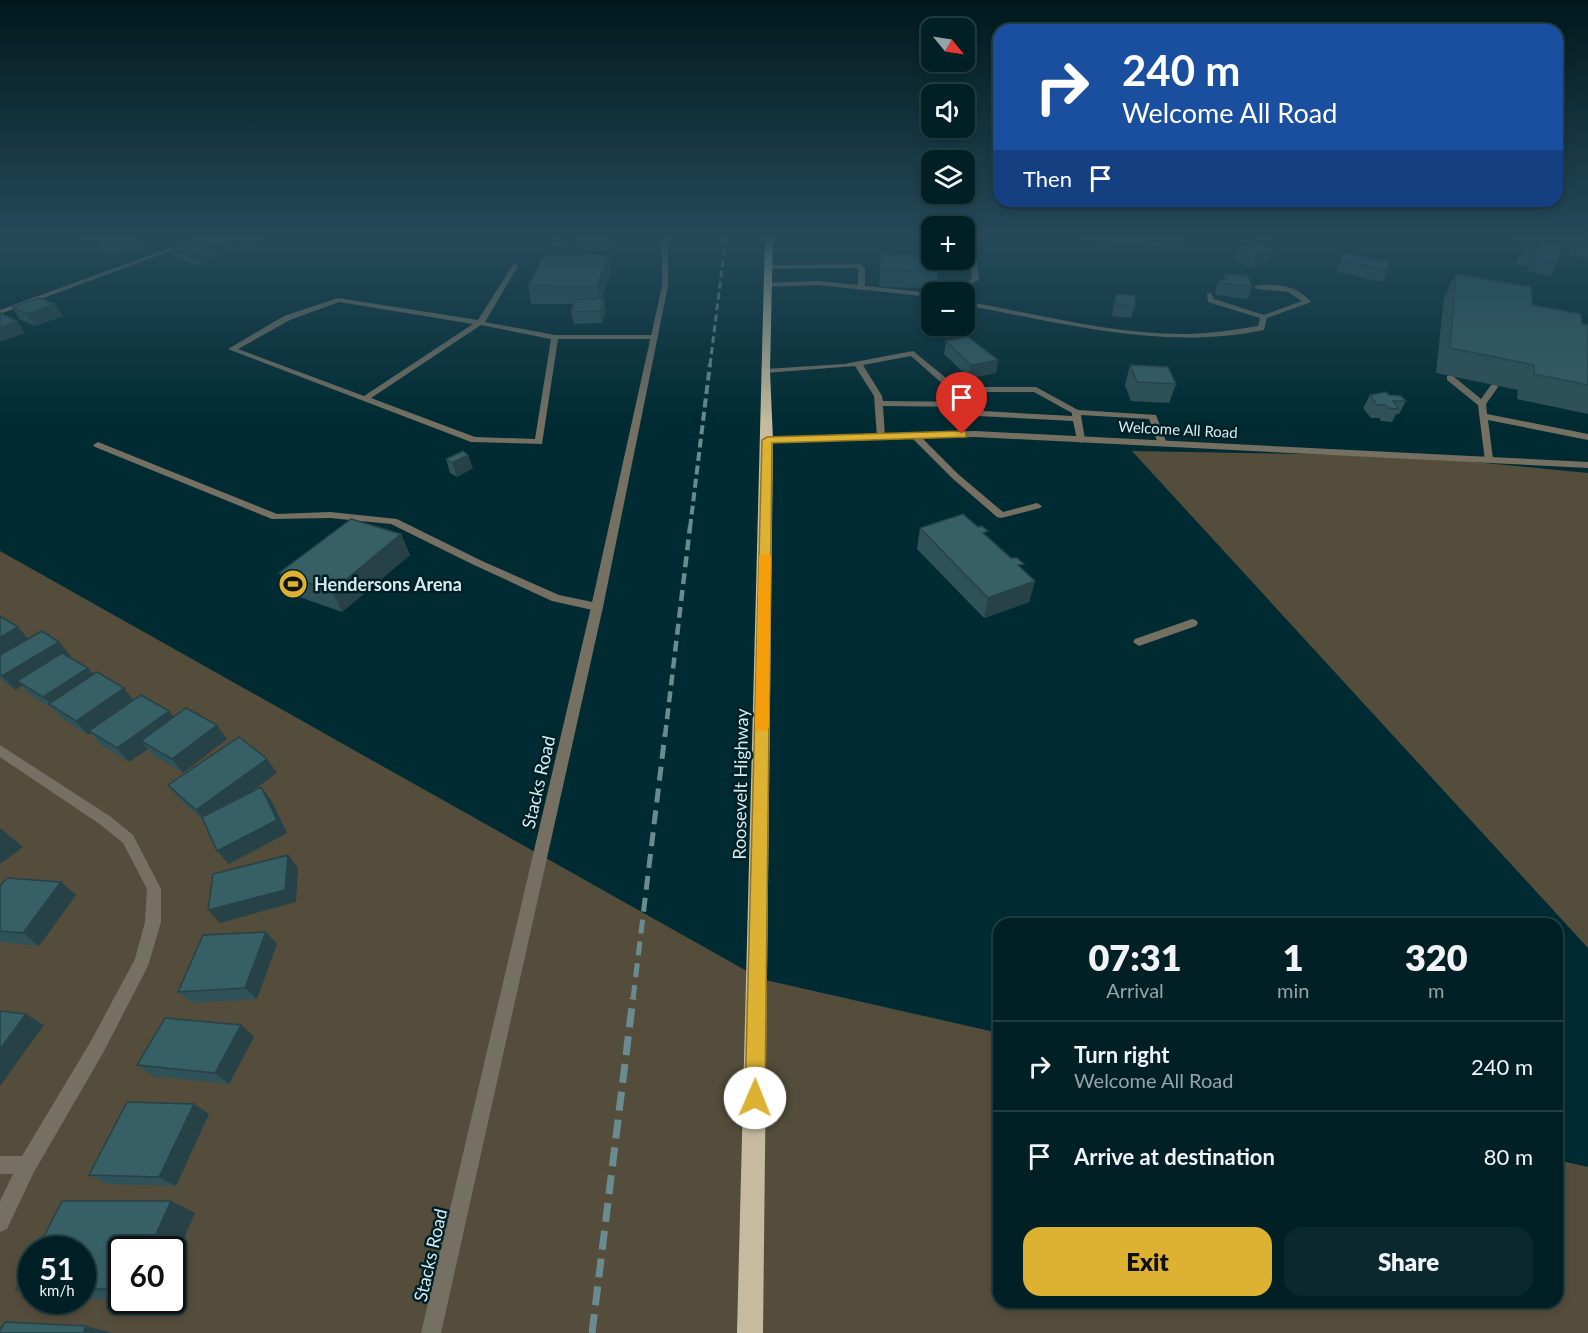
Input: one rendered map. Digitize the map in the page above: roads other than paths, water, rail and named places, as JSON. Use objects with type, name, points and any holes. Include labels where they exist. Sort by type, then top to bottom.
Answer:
[{"type":"main road","name":"Roosevelt Highway","points":[[750,1333],[767,440],[766,298]]},
{"type":"street","points":[[0,312],[37,298]]},
{"type":"street","points":[[365,399],[480,323],[495,298]]},
{"type":"street","name":"Stacks Road","points":[[431,1333],[597,607],[662,298]]},
{"type":"street","points":[[1210,298],[1264,317],[1307,302],[1304,298]]},
{"type":"street","points":[[555,337],[539,442],[474,440],[232,349],[287,318],[338,300],[555,337],[654,337]]},
{"type":"street","points":[[975,305],[1134,333],[1207,337],[1261,328],[1264,317]]},
{"type":"street","points":[[765,371],[858,364],[913,354],[955,390],[1036,389],[1076,415],[1081,440]]},
{"type":"street","points":[[858,364],[878,396],[881,437]]},
{"type":"street","points":[[1450,378],[1482,404]]},
{"type":"street","points":[[1488,459],[1482,404],[1494,387]]},
{"type":"street","points":[[972,389],[978,413],[1153,417],[1162,444]]},
{"type":"street","points":[[879,403],[976,405]]},
{"type":"street","points":[[1483,417],[1588,437]]},
{"type":"street","name":"Welcome All Road","points":[[767,440],[975,434],[1588,465]]},
{"type":"street","points":[[915,436],[955,476],[1001,515],[1037,506]]},
{"type":"street","points":[[98,445],[276,517],[330,515],[393,521],[556,598],[597,607]]},
{"type":"street","points":[[1139,642],[1192,623]]},
{"type":"street","points":[[0,750],[106,821],[128,839],[154,890],[153,922],[142,961],[97,1047],[27,1165],[0,1222]]},
{"type":"street","points":[[0,1166],[27,1165]]},
{"type":"railway","points":[[710,365],[718,298]]},
{"type":"railway","points":[[690,528],[710,364]]},
{"type":"railway","points":[[665,736],[690,527]]},
{"type":"railway","points":[[633,999],[665,734]]},
{"type":"railway","points":[[592,1333],[633,998]]},
{"type":"place","name":"Hendersons Arena","points":[[293,584]]}]
